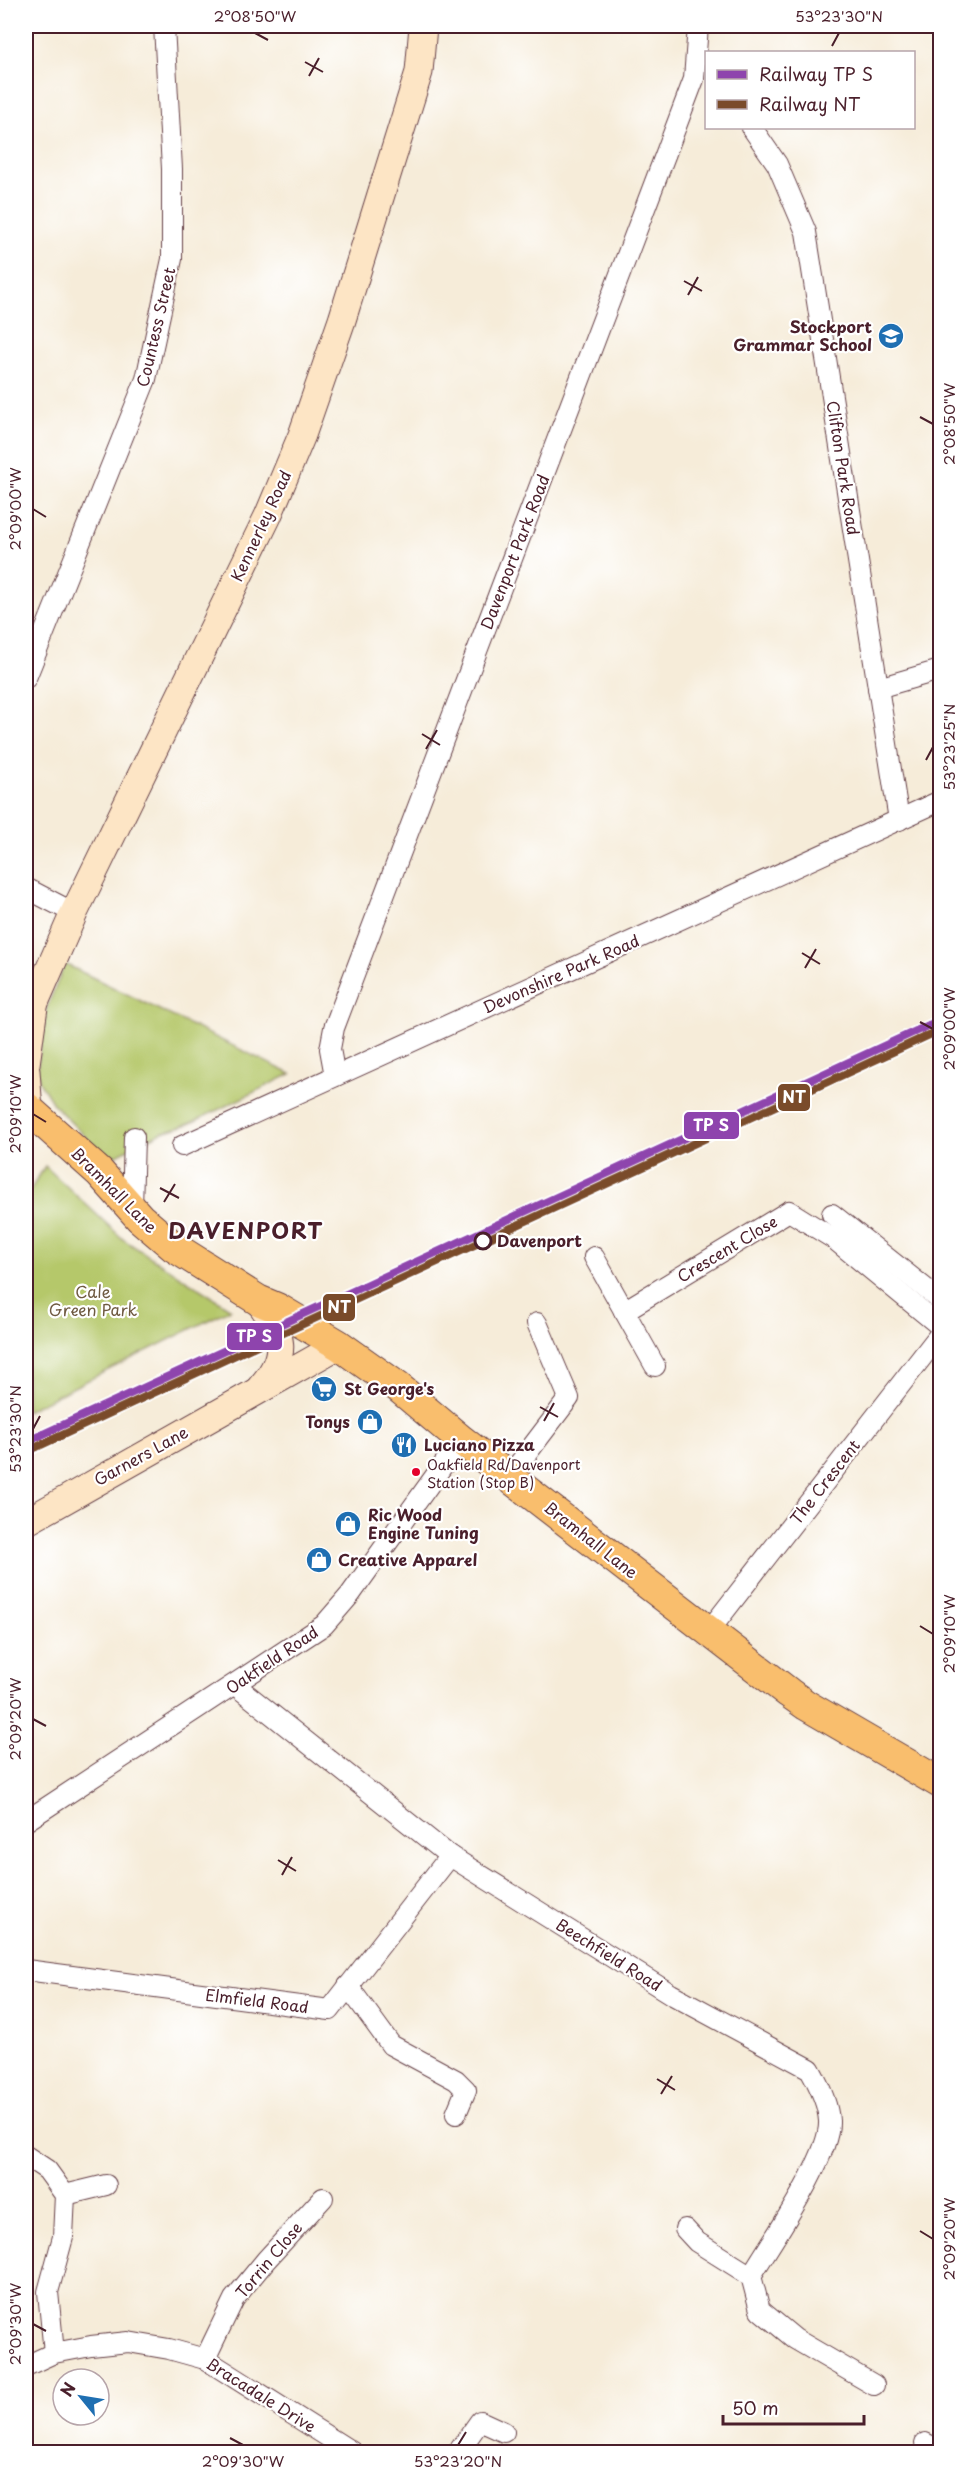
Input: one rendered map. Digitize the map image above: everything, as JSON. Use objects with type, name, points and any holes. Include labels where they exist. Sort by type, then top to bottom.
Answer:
[{"type":"main road","name":"Bramhall Lane","points":[[27,1108],[100,1173],[132,1209],[174,1247],[268,1307],[339,1345],[398,1387],[461,1440],[806,1705],[940,1783]]},
{"type":"street","name":"Countess Street","points":[[26,678],[146,379],[172,259],[172,169],[164,26]]},
{"type":"street","name":"Kennerley Road","points":[[26,1064],[28,1013],[268,516],[302,435],[342,320],[419,72],[423,26]]},
{"type":"street","name":"Davenport Park Road","points":[[335,1076],[330,1049],[334,1028],[700,83],[698,26]]},
{"type":"street","name":"Clifton Park Road","points":[[753,129],[777,164],[806,232],[899,820]]},
{"type":"street","points":[[878,688],[940,670]]},
{"type":"street","name":"Devonshire Park Road","points":[[182,1146],[940,801]]},
{"type":"street","points":[[26,888],[75,913]]},
{"type":"street","points":[[26,1071],[27,1108]]},
{"type":"street","points":[[132,1209],[134,1137]]},
{"type":"street","name":"Crescent Close","points":[[624,1311],[789,1211],[834,1239],[940,1326]]},
{"type":"street","points":[[832,1214],[940,1300]]},
{"type":"street","points":[[594,1257],[655,1366]]},
{"type":"street","name":"Garners Lane","points":[[257,1391],[276,1367],[282,1347],[268,1307]]},
{"type":"street","points":[[509,1477],[569,1398],[537,1323]]},
{"type":"street","name":"The Crescent","points":[[709,1631],[940,1334]]},
{"type":"street","name":"Garners Lane","points":[[26,1522],[339,1345]]},
{"type":"street","name":"Oakfield Road","points":[[26,1821],[324,1625],[350,1595],[461,1440]]},
{"type":"street","name":"Beechfield Road","points":[[235,1685],[450,1856],[671,1994],[810,2069],[821,2088],[829,2120],[827,2141],[816,2167],[752,2276]]},
{"type":"street","name":"Elmfield Road","points":[[26,1970],[330,2010],[450,1856]]},
{"type":"street","points":[[348,1986],[391,2045],[456,2080],[466,2090],[456,2114]]},
{"type":"street","points":[[26,2156],[47,2170],[65,2195],[63,2237],[48,2292],[54,2353]]},
{"type":"street","points":[[65,2195],[106,2185]]},
{"type":"street","name":"Torrin Close","points":[[205,2359],[234,2299],[323,2198]]},
{"type":"street","points":[[685,2229],[697,2242],[752,2276],[760,2310],[795,2339],[874,2385]]},
{"type":"street","name":"Bracadale Drive","points":[[26,2367],[54,2353],[128,2342],[169,2349],[205,2359],[326,2445],[352,2452]]},
{"type":"street","points":[[458,2452],[480,2421],[504,2432]]},
{"type":"green space","points":[[65,964],[291,1074],[189,1124],[160,1133],[113,1157],[105,1157],[53,1104],[39,1081],[37,1069],[47,1007]]},
{"type":"green space","name":"Cale Green Park","points":[[45,1166],[124,1240],[231,1309],[26,1411],[26,1197]]},
{"type":"transit line","points":[[26,1442],[940,1020]]},
{"type":"rail line","name":"NT","points":[[30,1450],[940,1030]]},
{"type":"place","name":"Stockport Grammar School","points":[[891,336]]},
{"type":"place","name":"Davenport","points":[[483,1241]]},
{"type":"place","name":"St George's","points":[[324,1389]]},
{"type":"place","name":"Tonys","points":[[370,1422]]},
{"type":"place","name":"Luciano Pizza","points":[[404,1445]]},
{"type":"place","name":"Oakfield Rd/Davenport Station (Stop B)","points":[[416,1472]]},
{"type":"place","name":"Ric Wood Engine Tuning","points":[[348,1524]]},
{"type":"place","name":"Creative Apparel","points":[[319,1560]]},
{"type":"district","name":"DAVENPORT","points":[[246,1231]]}]
